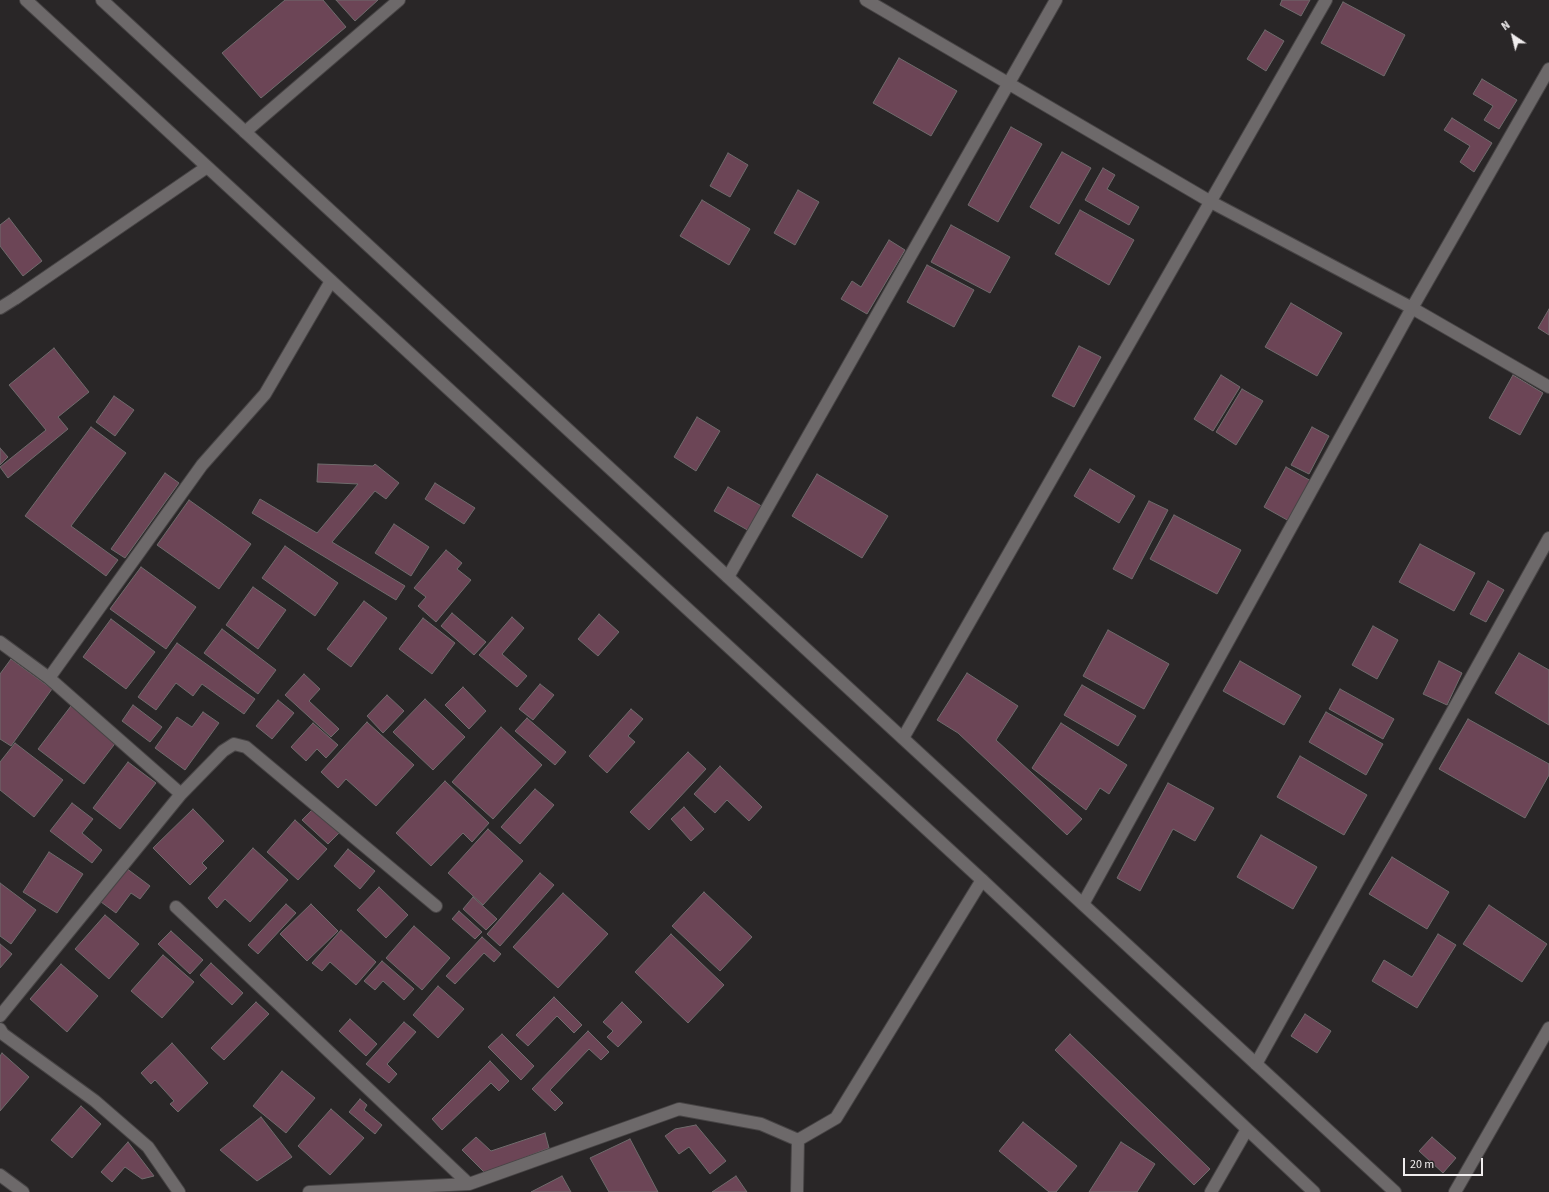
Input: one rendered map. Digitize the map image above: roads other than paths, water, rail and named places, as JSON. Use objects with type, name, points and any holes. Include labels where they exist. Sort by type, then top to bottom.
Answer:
[{"type":"street","points":[[26,0],[982,880],[1246,1131],[1314,1192]]},
{"type":"street","points":[[102,0],[1395,1192]]},
{"type":"street","points":[[246,132],[399,0]]},
{"type":"street","points":[[866,0],[1211,202],[1412,308],[1549,387]]},
{"type":"street","points":[[728,577],[1056,0]]},
{"type":"street","points":[[902,738],[1326,0]]},
{"type":"street","points":[[1083,904],[1412,308],[1549,69]]},
{"type":"street","points":[[0,308],[207,167]]},
{"type":"street","points":[[49,678],[202,465],[265,394],[331,281]]},
{"type":"street","points":[[1256,1064],[1549,538]]},
{"type":"street","points":[[0,642],[49,678],[181,794]]},
{"type":"street","points":[[0,1016],[181,794],[223,751],[234,744],[246,747],[436,906]]},
{"type":"street","points":[[798,1140],[836,1118],[982,880]]},
{"type":"street","points":[[176,908],[469,1184]]},
{"type":"street","points":[[1455,1192],[1549,1028]]},
{"type":"street","points":[[0,1029],[3,1034],[95,1101],[148,1147],[179,1192]]},
{"type":"street","points":[[309,1192],[469,1184],[679,1109],[761,1124],[798,1140]]},
{"type":"street","points":[[1211,1192],[1246,1131]]},
{"type":"street","points":[[797,1192],[798,1140]]},
{"type":"street","points":[[0,1175],[23,1192]]}]
